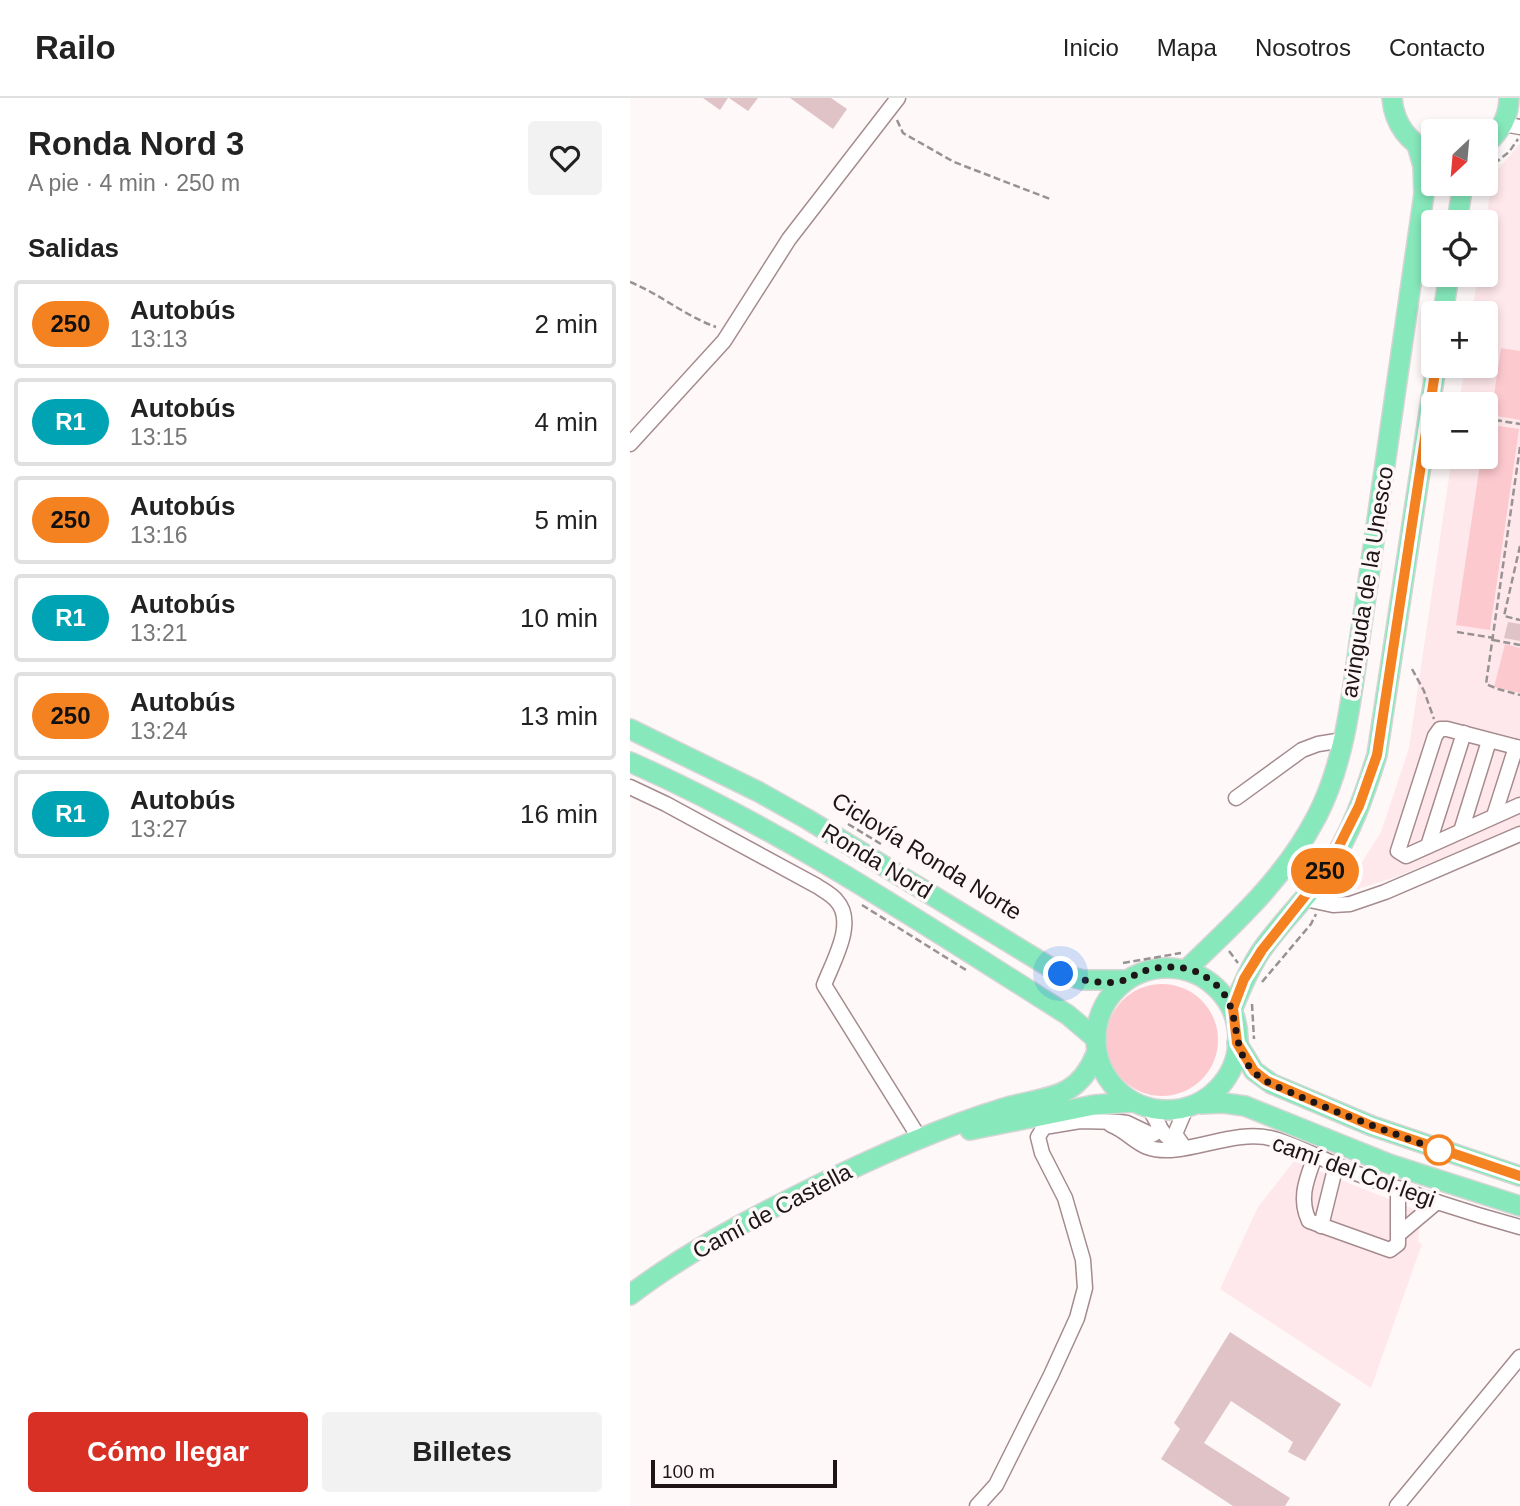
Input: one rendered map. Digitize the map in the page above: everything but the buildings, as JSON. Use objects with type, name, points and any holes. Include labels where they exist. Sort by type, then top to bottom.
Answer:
[{"type":"main road","points":[[1389,103],[1401,128],[1421,146]]},
{"type":"main road","points":[[1510,127],[1513,107]]},
{"type":"main road","name":"avinguda de la Unesco","points":[[1187,960],[1231,928],[1271,886],[1296,852],[1332,780],[1343,740],[1424,196]]},
{"type":"main road","name":"avinguda de la Unesco","points":[[1233,1008],[1244,979],[1262,950],[1311,906],[1367,787],[1377,755],[1434,378]]},
{"type":"main road","name":"Ronda Nord","points":[[630,729],[735,780],[795,813],[1061,974],[1083,980],[1123,972]]},
{"type":"main road","name":"Ronda Nord","points":[[630,762],[717,803],[855,881],[1068,1015],[1096,1046]]},
{"type":"main road","points":[[1520,1176],[1372,1126],[1272,1084],[1254,1071],[1233,1008],[1222,990],[1196,972],[1187,960],[1161,968],[1123,972],[1099,1018],[1096,1046],[1103,1074],[1120,1094],[1147,1111],[1179,1110],[1223,1103],[1261,1111],[1389,1164],[1520,1206]]},
{"type":"main road","points":[[1194,1106],[1216,1092],[1246,1043]]},
{"type":"main road","name":"Camí de Castella","points":[[630,1295],[723,1233],[854,1167],[1001,1109],[1053,1096],[1072,1088],[1082,1080],[1096,1046]]},
{"type":"main road","name":"Camí de Castella","points":[[920,1139],[1094,1105],[1147,1111]]},
{"type":"street","points":[[630,444],[677,394],[729,332],[789,239],[894,102]]},
{"type":"street","points":[[1494,816],[1518,747],[1440,729],[1435,736],[1398,851],[1406,856],[1520,805]]},
{"type":"street","points":[[1428,846],[1464,733]]},
{"type":"street","points":[[1236,798],[1302,750],[1343,740]]},
{"type":"street","points":[[1461,831],[1489,741]]},
{"type":"street","points":[[630,787],[817,886],[836,900],[845,916],[842,937],[824,985],[920,1139]]},
{"type":"street","points":[[1311,906],[1350,904],[1385,892],[1520,834]]},
{"type":"street","points":[[1185,1148],[1175,1134],[1194,1106]]},
{"type":"street","points":[[1147,1111],[1171,1143],[1185,1148]]},
{"type":"street","points":[[977,1506],[996,1485],[1051,1375],[1077,1318],[1084,1288],[1083,1260],[1065,1198],[1042,1153],[1038,1137],[1045,1127],[1080,1121],[1127,1123],[1152,1135],[1157,1132],[1147,1111]]},
{"type":"street","name":"camí del Col·legi","points":[[1105,1122],[1123,1129],[1149,1148],[1185,1148],[1244,1135],[1273,1139],[1437,1202],[1520,1227]]},
{"type":"street","points":[[1315,1156],[1304,1188],[1302,1207],[1309,1221],[1321,1226],[1390,1250],[1398,1244],[1398,1188]]},
{"type":"street","points":[[1321,1226],[1336,1165]]},
{"type":"street","points":[[1399,1234],[1437,1202]]},
{"type":"street","points":[[1397,1506],[1520,1357]]},
{"type":"path","points":[[894,102],[903,133],[954,162],[1050,199]]},
{"type":"path","points":[[1498,160],[1520,137]]},
{"type":"path","points":[[630,282],[655,292],[692,318],[729,332]]},
{"type":"path","points":[[1498,420],[1520,424]]},
{"type":"path","points":[[1520,447],[1486,684],[1497,690],[1520,695]]},
{"type":"path","points":[[1520,549],[1504,616],[1520,620]]},
{"type":"path","points":[[1457,632],[1520,645]]},
{"type":"path","points":[[1412,669],[1437,725]]},
{"type":"path","name":"Ciclovía Ronda Norte","points":[[840,820],[887,848]]},
{"type":"path","points":[[857,903],[969,972]]},
{"type":"path","points":[[1260,985],[1311,924],[1311,906]]},
{"type":"path","points":[[1123,972],[1187,960]]},
{"type":"path","points":[[1246,1043],[1252,999]]},
{"type":"shaded area","points":[[1520,143],[1520,826],[1396,877],[1342,894],[1381,832],[1409,748],[1450,469],[1498,469],[1498,392],[1461,392],[1463,378],[1498,378],[1498,301],[1474,301],[1476,287],[1498,287],[1498,210],[1488,210],[1489,196],[1498,196],[1498,170]]},
{"type":"shaded area","points":[[1501,348],[1520,351],[1520,420],[1498,416],[1498,392],[1494,392]]},
{"type":"shaded area","points":[[1498,426],[1519,429],[1490,630],[1456,625],[1479,469],[1498,469]]},
{"type":"shaded area","points":[[1505,644],[1520,648],[1520,693],[1494,687]]},
{"type":"shaded area","points":[[1162,984],[1183,989],[1201,1001],[1213,1019],[1218,1040],[1213,1061],[1201,1079],[1183,1091],[1162,1096],[1141,1091],[1123,1079],[1111,1061],[1106,1040],[1111,1019],[1123,1001],[1141,989]]},
{"type":"shaded area","points":[[1294,1161],[1416,1210],[1432,1213],[1420,1223],[1418,1242],[1422,1244],[1371,1388],[1220,1289],[1258,1207]]},
{"type":"bus line","name":"250","points":[[1434,378],[1377,755],[1367,787],[1329,866],[1262,950],[1244,979],[1233,1008],[1237,1043],[1254,1071],[1267,1081],[1372,1126],[1520,1176]]},
{"type":"route","points":[[1061,974],[1083,980],[1106,981],[1125,980],[1145,971],[1161,968],[1196,972],[1222,990],[1233,1008],[1237,1043],[1259,1076],[1312,1102],[1439,1150]]}]
